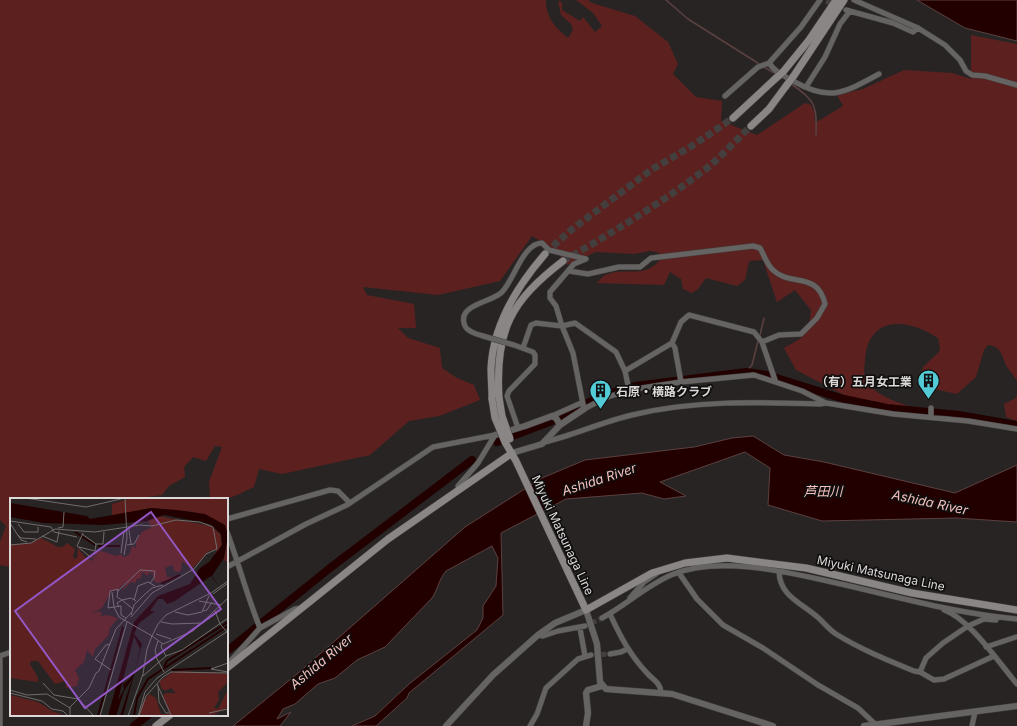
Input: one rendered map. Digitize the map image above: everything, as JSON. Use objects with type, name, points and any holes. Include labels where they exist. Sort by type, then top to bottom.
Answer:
[{"type":"main road","points":[[733,118],[782,72],[809,40],[836,0]]},
{"type":"main road","points":[[751,126],[769,108],[786,86],[844,0]]},
{"type":"main road","points":[[495,398],[491,368],[499,330],[520,285],[545,254]]},
{"type":"main road","points":[[495,398],[498,355],[512,315],[522,298],[533,286],[563,261]]},
{"type":"main road","name":"Miyuki Matsunaga Line","points":[[495,398],[502,416],[507,441],[512,453],[586,610],[639,578],[663,568],[706,559],[745,559],[806,568],[912,593],[1017,610]]},
{"type":"main road","points":[[228,667],[388,539],[512,453]]},
{"type":"main road","points":[[156,726],[169,716]]},
{"type":"street","points":[[725,96],[758,67],[769,63],[801,27],[820,0]]},
{"type":"street","points":[[854,0],[918,28],[945,45],[960,60],[966,72],[972,75],[985,76],[1017,85]]},
{"type":"street","points":[[806,87],[825,57],[840,24],[848,11],[893,23],[913,32],[918,28]]},
{"type":"street","points":[[769,63],[773,69],[822,94],[848,91],[879,74]]},
{"type":"street","points":[[518,428],[508,396],[509,391],[535,364],[536,359],[533,352],[469,330],[465,327],[463,318],[473,306],[503,292],[525,255],[533,246],[542,243],[549,250],[586,259],[574,264],[550,292],[550,298],[556,306],[573,353],[582,406]]},
{"type":"street","points":[[569,271],[588,274],[619,267],[640,267],[651,258],[753,246],[760,248],[772,270],[782,275],[813,284],[819,289],[825,304],[817,318],[801,334],[779,335],[760,340]]},
{"type":"street","points":[[625,371],[672,343],[682,322],[689,315],[748,329],[754,332],[760,340],[775,380]]},
{"type":"street","points":[[523,348],[532,325],[536,323],[562,326],[575,323],[616,352],[625,371],[628,388]]},
{"type":"street","points":[[672,343],[675,348],[681,382]]},
{"type":"street","points":[[228,566],[306,524],[336,512],[433,447],[495,435],[605,398],[628,388],[754,375],[775,380],[826,403],[893,414],[931,417],[1017,429]]},
{"type":"street","points":[[512,453],[603,423],[670,408],[736,402],[826,403]]},
{"type":"street","points":[[545,442],[560,425],[582,406]]},
{"type":"street","points":[[931,408],[931,417]]},
{"type":"street","points":[[552,416],[556,418],[560,425]]},
{"type":"street","points":[[458,490],[458,486],[478,463],[495,435]]},
{"type":"street","points":[[228,519],[330,490],[338,491],[350,503]]},
{"type":"street","points":[[228,535],[238,561],[249,601],[259,626]]},
{"type":"street","points":[[745,559],[777,572]]},
{"type":"street","points":[[602,618],[661,581],[679,572],[720,566],[745,567],[777,572],[938,606],[1002,618],[1017,619]]},
{"type":"street","points":[[628,601],[644,582],[663,568]]},
{"type":"street","points":[[679,572],[697,599],[723,625],[763,648],[818,685],[858,708],[875,724]]},
{"type":"street","points":[[777,572],[782,588],[786,593],[815,614],[835,633],[877,656],[920,672],[934,680],[944,680],[994,656]]},
{"type":"street","points":[[938,606],[954,614],[968,626],[1017,684]]},
{"type":"street","points":[[228,664],[259,626],[295,609],[302,608]]},
{"type":"street","points":[[446,726],[493,675],[538,635],[555,623],[586,610],[597,644],[600,682],[606,689],[661,692],[773,726]]},
{"type":"street","points":[[610,614],[627,649],[658,683],[661,692]]},
{"type":"street","points":[[920,672],[930,653],[968,626],[984,619],[997,620],[1002,618]]},
{"type":"street","points":[[530,726],[537,714],[546,688],[578,659],[588,655],[582,627],[558,631],[543,636],[538,635]]},
{"type":"street","points":[[986,647],[1016,636]]},
{"type":"street","points":[[610,654],[627,649]]},
{"type":"street","points":[[0,726],[0,656],[10,652]]},
{"type":"street","points":[[586,726],[588,713],[586,693],[588,690],[602,686]]},
{"type":"street","points":[[864,726],[1017,706]]},
{"type":"street","points":[[972,726],[975,712]]},
{"type":"shaded area","points":[[0,0],[546,0],[549,17],[559,31],[568,38],[573,30],[571,24],[561,15],[558,1],[562,2],[562,10],[580,21],[583,17],[595,32],[602,26],[593,13],[576,0],[588,0],[592,3],[635,16],[668,42],[678,64],[673,74],[696,97],[722,101],[721,121],[757,135],[805,103],[811,105],[814,112],[815,123],[843,106],[837,95],[863,89],[904,70],[952,73],[971,79],[971,35],[1017,44],[1017,381],[1007,367],[998,349],[988,345],[984,350],[976,377],[957,394],[929,388],[920,377],[923,367],[939,352],[940,349],[938,338],[926,331],[914,327],[903,324],[891,325],[882,328],[873,335],[868,345],[864,366],[865,378],[868,384],[878,393],[891,400],[917,409],[916,415],[846,396],[796,370],[784,348],[805,334],[809,325],[811,310],[795,290],[777,302],[763,260],[749,261],[745,280],[737,286],[706,278],[698,289],[692,293],[683,289],[681,279],[670,272],[664,285],[597,283],[603,276],[615,272],[637,271],[651,268],[662,256],[657,252],[650,251],[634,254],[596,252],[567,265],[556,252],[532,236],[500,281],[438,295],[363,287],[367,295],[414,304],[416,328],[398,328],[408,338],[440,348],[442,368],[457,378],[474,385],[480,400],[439,416],[409,421],[370,455],[282,474],[259,469],[254,487],[238,495],[227,498],[210,497],[209,482],[222,447],[215,446],[206,461],[193,457],[184,467],[185,477],[169,486],[162,495],[140,498],[10,498],[10,567],[0,565],[0,542],[6,526],[0,520]]},
{"type":"shaded area","points":[[1017,395],[1017,421],[1006,417],[1004,404],[1016,398]]},
{"type":"water","points":[[917,0],[1017,0],[1017,41],[965,28]]},
{"type":"water","name":"芦田川","points":[[753,436],[784,455],[824,462],[955,493],[1017,465],[1017,522],[956,518],[822,521],[768,505],[770,468],[745,452],[660,482],[686,496],[664,499],[642,493],[566,499],[501,533],[503,615],[409,693],[407,698],[376,726],[352,726],[375,716],[409,684],[477,630],[483,618],[483,606],[496,586],[498,558],[492,546],[446,571],[432,598],[385,647],[357,660],[335,678],[318,684],[295,704],[283,709],[277,719],[291,712],[280,726],[233,726],[297,674],[465,527],[542,478],[585,460],[694,447],[732,438]]},
{"type":"waterway","points":[[666,0],[688,19],[761,65]]},
{"type":"waterway","points":[[764,67],[776,74]]},
{"type":"waterway","points":[[791,84],[806,95],[813,105],[816,117],[816,135]]},
{"type":"waterway","points":[[760,335],[764,318]]},
{"type":"waterway","points":[[746,372],[752,365],[758,341]]},
{"type":"waterway","points":[[585,404],[604,395],[635,386],[746,372],[767,375],[844,399],[887,408],[959,415],[1017,425]]},
{"type":"waterway","points":[[560,417],[575,409]]},
{"type":"waterway","points":[[497,442],[552,421]]},
{"type":"waterway","points":[[228,650],[330,568],[472,460]]},
{"type":"waterway","points":[[134,726],[147,716]]},
{"type":"tunnel","points":[[826,1],[836,6]]},
{"type":"tunnel","points":[[545,253],[571,230],[651,170],[695,144],[733,118]]},
{"type":"tunnel","points":[[563,261],[637,217],[690,181],[713,163],[751,126]]},
{"type":"tunnel","points":[[585,626],[602,618]]},
{"type":"tunnel","points":[[594,655],[610,654]]},
{"type":"place","name":"（有）五月女工業","points":[[928,400]]},
{"type":"place","name":"石原・横路クラブ","points":[[601,410]]},
{"type":"water label","name":"Ashida River","points":[[599,479]]},
{"type":"water label","name":"Ashida River","points":[[930,502]]},
{"type":"water label","name":"Ashida River","points":[[321,661]]}]
